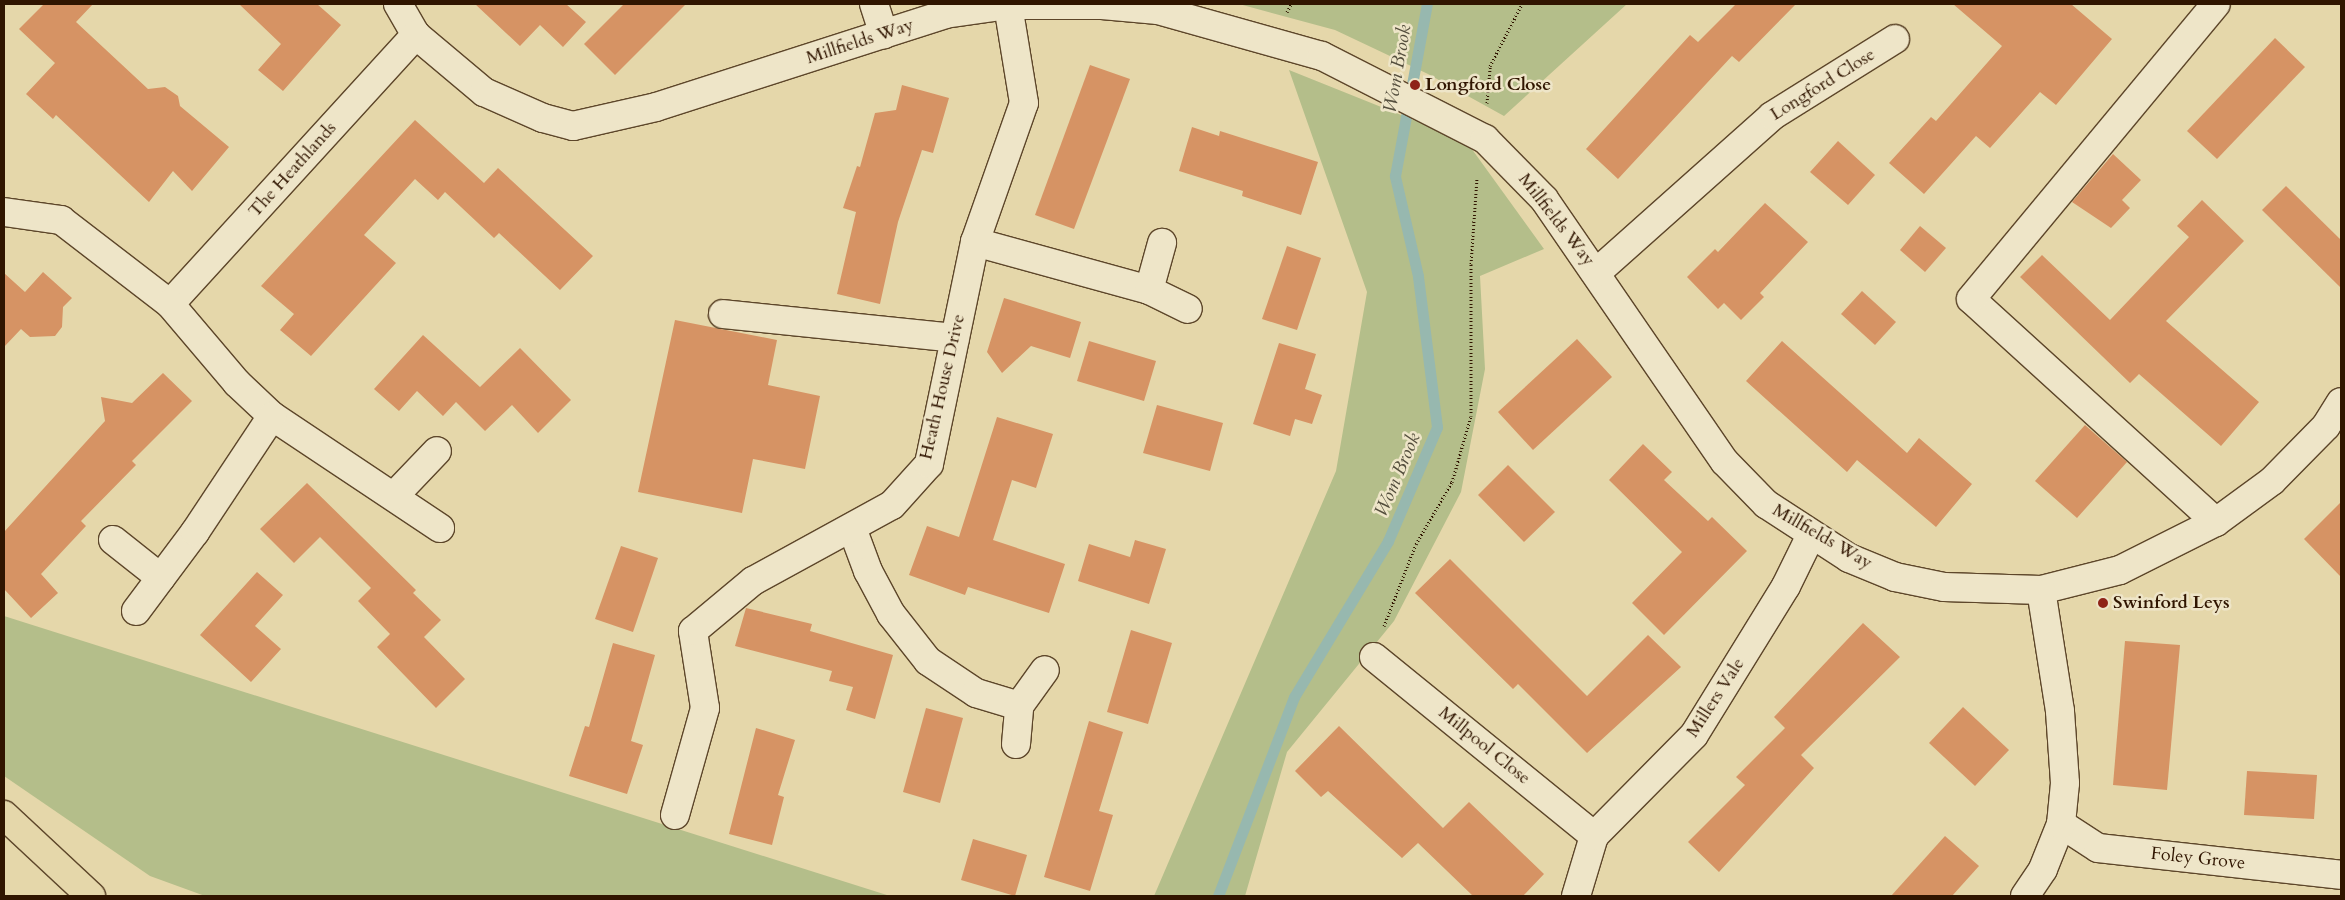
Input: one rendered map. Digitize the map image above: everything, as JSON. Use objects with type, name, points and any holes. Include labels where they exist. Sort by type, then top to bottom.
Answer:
[{"type":"main road","points":[[4,815],[91,896]]},
{"type":"street","name":"Millfields Way","points":[[398,4],[416,35],[484,92],[543,118],[573,126],[656,107],[945,14],[1008,5],[1102,4],[1158,7],[1322,56],[1485,139],[1544,199],[1725,462],[1766,504],[1811,535],[1849,558],[1895,577],[1944,586],[2041,590],[2120,570],[2216,522],[2272,480],[2326,426],[2341,402]]},
{"type":"street","points":[[874,4],[884,34]]},
{"type":"street","points":[[2216,4],[1971,299],[2216,522]]},
{"type":"street","name":"Heath House Drive","points":[[675,815],[705,708],[693,631],[753,581],[892,505],[928,464],[975,242],[1024,103],[1008,5]]},
{"type":"street","name":"The Heathlands","points":[[170,304],[416,35]]},
{"type":"street","name":"Longford Close","points":[[1596,273],[1772,116],[1894,39]]},
{"type":"street","points":[[4,212],[60,220],[170,304],[237,383],[272,416],[440,528]]},
{"type":"street","points":[[975,242],[1149,290],[1188,309]]},
{"type":"street","points":[[1149,290],[1162,243]]},
{"type":"street","points":[[723,314],[955,338]]},
{"type":"street","points":[[136,611],[161,578],[272,416]]},
{"type":"street","points":[[394,496],[437,451]]},
{"type":"street","points":[[852,528],[868,571],[891,614],[928,661],[976,693],[1019,706]]},
{"type":"street","name":"Millers Vale","points":[[1576,896],[1594,836],[1694,735],[1786,586],[1811,535]]},
{"type":"street","points":[[112,540],[161,578]]},
{"type":"street","points":[[2026,896],[2043,869],[2061,824],[2065,783],[2060,711],[2041,590]]},
{"type":"street","name":"Millpool Close","points":[[1374,657],[1594,836]]},
{"type":"street","points":[[1016,744],[1019,706],[1045,670]]},
{"type":"street","name":"Foley Grove","points":[[2061,824],[2098,848],[2341,875]]},
{"type":"path","points":[[1374,657],[1416,544],[1452,482],[1471,416],[1471,264],[1477,173],[1485,139],[1490,66],[1522,4]]},
{"type":"green space","points":[[1239,4],[1627,4],[1504,116],[1428,74],[1335,30]]},
{"type":"green space","points":[[1289,70],[1466,141],[1544,249],[1480,276],[1485,369],[1461,492],[1394,621],[1287,752],[1245,896],[1154,896],[1336,471],[1367,292]]},
{"type":"green space","points":[[4,616],[890,896],[205,896],[150,876],[4,776]]},
{"type":"building","points":[[44,4],[93,4],[76,22],[148,89],[165,87],[178,96],[180,106],[229,147],[192,191],[173,171],[149,202],[56,115],[53,119],[26,94],[55,63],[19,29]]},
{"type":"building","points":[[239,4],[317,4],[341,25],[283,91],[258,70],[281,44]]},
{"type":"building","points":[[475,4],[566,4],[586,22],[563,47],[540,25],[520,46]]},
{"type":"building","points":[[624,4],[686,4],[615,75],[584,44]]},
{"type":"building","points":[[1736,4],[1796,4],[1739,62],[1732,56],[1618,179],[1586,149],[1690,35],[1698,42]]},
{"type":"building","points":[[1953,4],[2071,4],[2112,39],[2056,105],[2040,92],[1990,148],[1976,136],[1924,194],[1889,163],[1931,117],[1936,121],[2002,46]]},
{"type":"building","points":[[2275,38],[2305,67],[2217,159],[2187,131]]},
{"type":"building","points":[[1090,65],[1130,79],[1074,229],[1035,215]]},
{"type":"building","points":[[902,85],[949,98],[933,153],[922,150],[898,222],[880,304],[837,294],[856,212],[843,208],[857,166],[860,167],[875,113],[896,110]]},
{"type":"building","points":[[415,120],[484,183],[498,168],[593,256],[560,290],[499,233],[494,238],[445,192],[438,200],[415,179],[364,235],[396,263],[311,356],[280,330],[294,314],[261,286]]},
{"type":"building","points":[[1192,127],[1219,136],[1220,131],[1318,162],[1301,215],[1242,196],[1243,191],[1179,171]]},
{"type":"building","points":[[1838,141],[1875,175],[1848,205],[1810,172]]},
{"type":"building","points":[[2113,154],[2141,180],[2122,200],[2130,208],[2111,228],[2072,202]]},
{"type":"building","points":[[2286,186],[2341,240],[2341,288],[2262,210]]},
{"type":"building","points":[[2202,200],[2244,241],[2166,321],[2259,402],[2221,446],[2139,374],[2130,383],[2020,277],[2042,255],[2110,320],[2189,237],[2177,226]]},
{"type":"building","points":[[1765,203],[1808,242],[1760,293],[1764,297],[1741,320],[1724,303],[1718,309],[1687,277],[1715,249],[1718,252]]},
{"type":"building","points":[[1920,226],[1946,248],[1925,272],[1900,250]]},
{"type":"building","points":[[1287,246],[1321,258],[1297,330],[1262,319]]},
{"type":"building","points":[[43,272],[72,298],[63,307],[62,327],[55,336],[30,337],[21,329],[4,347],[4,273],[25,292]]},
{"type":"building","points":[[1862,291],[1896,322],[1875,345],[1841,314]]},
{"type":"building","points":[[1004,298],[1081,322],[1070,358],[1031,346],[1002,373],[987,352]]},
{"type":"building","points":[[675,320],[777,340],[768,385],[820,396],[805,469],[753,459],[742,513],[638,492]]},
{"type":"building","points":[[423,335],[480,387],[520,348],[571,400],[538,433],[512,405],[485,431],[456,402],[443,416],[417,391],[399,411],[374,389]]},
{"type":"building","points":[[1577,339],[1612,377],[1533,450],[1498,412]]},
{"type":"building","points":[[1089,341],[1156,361],[1144,401],[1077,381]]},
{"type":"building","points":[[1782,341],[1907,453],[1919,438],[1972,484],[1936,527],[1857,460],[1847,472],[1746,381]]},
{"type":"building","points":[[1279,343],[1316,354],[1305,389],[1322,395],[1312,424],[1295,419],[1290,436],[1253,424]]},
{"type":"building","points":[[163,373],[192,401],[132,461],[136,465],[81,521],[86,526],[41,574],[58,593],[31,618],[4,589],[4,532],[105,421],[101,397],[132,403]]},
{"type":"building","points":[[1157,405],[1223,423],[1210,471],[1143,453]]},
{"type":"building","points":[[997,417],[1053,434],[1036,488],[1012,480],[993,540],[1065,564],[1049,613],[968,587],[965,595],[909,575],[927,526],[959,537]]},
{"type":"building","points":[[2085,425],[2127,462],[2077,518],[2035,481]]},
{"type":"building","points":[[1643,444],[1672,472],[1664,480],[1708,521],[1712,517],[1747,551],[1664,635],[1632,603],[1682,552],[1609,480]]},
{"type":"building","points":[[1508,465],[1555,512],[1524,542],[1478,495]]},
{"type":"building","points":[[307,483],[416,590],[413,593],[441,620],[424,637],[465,679],[436,708],[377,647],[390,634],[358,601],[371,588],[320,537],[294,563],[260,529]]},
{"type":"building","points":[[2341,502],[2341,577],[2304,539]]},
{"type":"building","points":[[1135,540],[1166,549],[1149,604],[1078,581],[1089,544],[1130,557]]},
{"type":"building","points":[[621,546],[658,558],[633,632],[595,619]]},
{"type":"building","points":[[1450,559],[1587,696],[1648,635],[1681,667],[1587,753],[1518,684],[1513,689],[1415,593]]},
{"type":"building","points":[[257,572],[283,595],[255,626],[281,649],[251,682],[200,635]]},
{"type":"building","points":[[746,608],[812,624],[810,631],[893,655],[875,719],[846,710],[853,687],[829,681],[832,671],[735,646]]},
{"type":"building","points":[[1863,623],[1900,657],[1801,755],[1814,768],[1719,872],[1688,842],[1745,785],[1736,777],[1785,728],[1774,717]]},
{"type":"building","points":[[1131,630],[1172,643],[1148,724],[1107,712]]},
{"type":"building","points":[[2125,641],[2180,645],[2167,790],[2113,785]]},
{"type":"building","points":[[613,643],[655,655],[631,741],[643,745],[627,794],[569,776],[585,726],[589,727]]},
{"type":"building","points":[[1963,707],[2009,750],[1975,786],[1929,743]]},
{"type":"building","points":[[926,708],[963,718],[940,803],[903,792]]},
{"type":"building","points":[[1089,721],[1123,732],[1099,811],[1113,815],[1090,891],[1044,877]]},
{"type":"building","points":[[1339,726],[1443,828],[1469,802],[1544,874],[1523,896],[1473,896],[1418,843],[1402,858],[1328,791],[1321,797],[1295,771]]},
{"type":"building","points":[[756,728],[795,740],[778,795],[784,797],[772,845],[729,834]]},
{"type":"building","points":[[2247,771],[2317,775],[2314,819],[2244,815]]},
{"type":"building","points":[[1945,836],[1979,866],[1952,896],[1891,896]]},
{"type":"building","points":[[973,839],[1027,855],[1015,896],[961,880]]},
{"type":"waterway","name":"Wom Brook","points":[[1218,896],[1294,697],[1388,541],[1437,427],[1418,276],[1395,176],[1427,4]]},
{"type":"place","name":"Longford Close","points":[[1415,85]]},
{"type":"place","name":"Swinford Leys","points":[[2103,603]]}]
